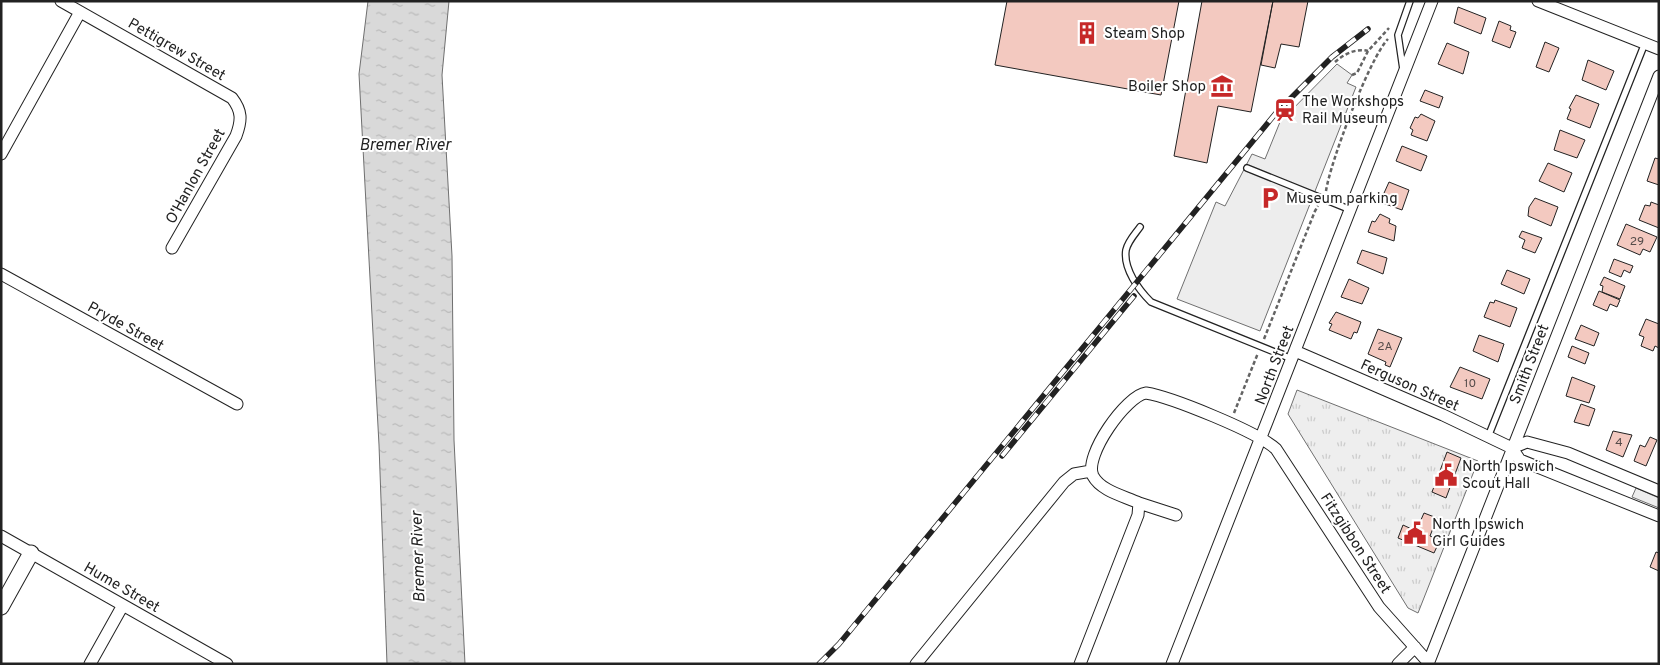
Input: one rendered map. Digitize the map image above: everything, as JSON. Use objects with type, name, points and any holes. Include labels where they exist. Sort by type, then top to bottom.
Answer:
[{"type":"street","name":"Pettigrew Street","points":[[61,1],[232,98],[238,106],[242,117]]},
{"type":"street","name":"North Street","points":[[1172,664],[1352,210],[1432,1]]},
{"type":"street","points":[[1538,1],[1659,49]]},
{"type":"street","points":[[1,154],[80,12]]},
{"type":"street","name":"Smith Street","points":[[1431,662],[1512,448],[1659,76]]},
{"type":"street","name":"O'Hanlon Street","points":[[172,248],[236,136],[242,117]]},
{"type":"street","name":"Pryde Street","points":[[1,274],[236,404]]},
{"type":"street","name":"Ferguson Street","points":[[1293,355],[1512,448],[1520,460],[1659,516]]},
{"type":"street","name":"Fitzgibbon Street","points":[[1091,471],[1103,435],[1129,403],[1141,394],[1152,394],[1230,424],[1262,439],[1282,456],[1379,607],[1431,662]]},
{"type":"street","points":[[1512,448],[1527,442],[1568,453],[1659,491]]},
{"type":"street","points":[[916,664],[1064,482],[1074,474],[1091,471],[1099,484],[1138,502],[1176,515]]},
{"type":"street","points":[[1080,664],[1137,522],[1138,502]]},
{"type":"street","name":"Hume Street","points":[[1,536],[123,605],[209,660],[227,664]]},
{"type":"street","points":[[1,607],[31,553]]},
{"type":"street","points":[[90,664],[123,605]]},
{"type":"street","points":[[1398,664],[1415,647]]},
{"type":"lane","name":"North Street","points":[[1403,76],[1398,35],[1410,1]]},
{"type":"lane","name":"Smith Street","points":[[1488,437],[1645,44]]},
{"type":"lane","points":[[1247,168],[1352,210]]},
{"type":"lane","points":[[1140,227],[1126,250],[1126,261],[1133,277],[1148,298],[1159,306],[1293,355]]},
{"type":"path","points":[[1352,75],[1357,72],[1368,51],[1389,28]]},
{"type":"path","points":[[1325,193],[1330,170],[1375,58],[1388,39]]},
{"type":"path","points":[[1334,62],[1347,54],[1362,50],[1368,51]]},
{"type":"path","points":[[1264,339],[1315,211],[1321,203]]},
{"type":"path","points":[[1230,424],[1259,352]]},
{"type":"green space","points":[[1297,390],[1478,461],[1418,613],[1408,608],[1288,414]]},
{"type":"shaded area","name":"Museum parking","points":[[1337,64],[1352,75],[1347,83],[1356,87],[1260,331],[1177,299],[1216,202],[1225,206],[1252,154],[1265,159],[1280,122]]},
{"type":"shaded area","points":[[1636,488],[1659,498],[1659,508],[1632,497]]},
{"type":"water","name":"Bremer River","points":[[368,1],[449,1],[442,75],[452,256],[454,440],[465,664],[387,664],[379,445],[359,74]]},
{"type":"building","name":"Steam Shop","points":[[1007,1],[1179,1],[1161,95],[995,65]]},
{"type":"building","name":"Boiler Shop","points":[[1202,1],[1273,1],[1251,112],[1218,106],[1207,163],[1174,156]]},
{"type":"building","points":[[1273,1],[1308,1],[1299,47],[1281,44],[1275,68],[1261,65]]},
{"type":"building","points":[[1458,7],[1486,18],[1481,34],[1454,23]]},
{"type":"building","points":[[1499,21],[1511,26],[1510,30],[1516,32],[1510,48],[1492,41]]},
{"type":"building","points":[[1545,42],[1559,48],[1549,72],[1536,67]]},
{"type":"building","points":[[1447,43],[1469,52],[1463,74],[1438,64]]},
{"type":"building","points":[[1588,60],[1614,71],[1606,90],[1582,80]]},
{"type":"building","points":[[1425,90],[1443,97],[1439,108],[1420,101]]},
{"type":"building","points":[[1576,95],[1599,104],[1590,128],[1567,119],[1571,109],[1569,108]]},
{"type":"building","points":[[1421,114],[1435,121],[1427,141],[1411,135],[1413,130],[1410,128],[1415,117],[1418,118]]},
{"type":"building","points":[[1560,130],[1585,140],[1577,158],[1554,150]]},
{"type":"building","points":[[1402,146],[1427,156],[1421,171],[1396,161]]},
{"type":"building","points":[[1655,158],[1659,159],[1659,185],[1647,181]]},
{"type":"building","points":[[1548,163],[1572,173],[1564,192],[1539,181]]},
{"type":"building","points":[[1389,182],[1409,190],[1402,210],[1380,202]]},
{"type":"building","points":[[1535,198],[1558,207],[1551,226],[1528,216],[1529,207]]},
{"type":"building","points":[[1651,202],[1659,205],[1659,228],[1639,220],[1645,205],[1650,206]]},
{"type":"building","points":[[1380,214],[1390,219],[1389,223],[1396,226],[1394,241],[1368,232],[1372,221],[1375,222]]},
{"type":"building","points":[[1626,224],[1657,237],[1650,252],[1643,249],[1640,255],[1617,245]]},
{"type":"building","points":[[1522,231],[1542,238],[1535,253],[1522,248],[1525,240],[1519,237]]},
{"type":"building","points":[[1362,250],[1387,258],[1383,274],[1357,263]]},
{"type":"building","points":[[1614,259],[1633,266],[1630,273],[1624,270],[1621,277],[1609,272]]},
{"type":"building","points":[[1507,270],[1530,279],[1524,294],[1501,284]]},
{"type":"building","points":[[1604,277],[1625,286],[1620,299],[1602,292],[1603,286],[1600,285]]},
{"type":"building","points":[[1349,279],[1369,288],[1362,304],[1341,297]]},
{"type":"building","points":[[1599,291],[1620,300],[1617,307],[1610,304],[1607,311],[1593,305]]},
{"type":"building","points":[[1495,300],[1517,308],[1510,327],[1484,317],[1490,302],[1494,303]]},
{"type":"building","points":[[1336,312],[1361,322],[1357,333],[1354,332],[1351,339],[1329,330],[1332,324],[1329,323]]},
{"type":"building","points":[[1646,319],[1659,324],[1659,348],[1655,346],[1653,351],[1641,346],[1644,337],[1639,335]]},
{"type":"building","points":[[1581,325],[1599,333],[1594,346],[1575,339]]},
{"type":"building","points":[[1378,329],[1402,338],[1390,367],[1385,365],[1386,362],[1368,354]]},
{"type":"building","points":[[1479,335],[1504,344],[1498,362],[1473,351]]},
{"type":"building","points":[[1572,346],[1589,353],[1585,364],[1568,357]]},
{"type":"building","points":[[1460,367],[1490,379],[1482,399],[1450,387]]},
{"type":"building","points":[[1572,377],[1595,386],[1589,403],[1566,396]]},
{"type":"building","points":[[1581,404],[1595,409],[1589,426],[1574,422]]},
{"type":"building","points":[[1613,431],[1632,435],[1623,457],[1606,450]]},
{"type":"building","points":[[1650,437],[1657,440],[1646,466],[1634,461],[1640,445],[1645,447]]},
{"type":"building","name":"North Ipswich Scout Hall","points":[[1447,452],[1461,458],[1446,498],[1432,492]]},
{"type":"building","name":"North Ipswich Girl Guides","points":[[1424,513],[1437,518],[1430,536],[1440,540],[1434,553],[1398,538],[1403,525],[1416,531]]},
{"type":"building","points":[[1656,552],[1659,553],[1659,571],[1650,567]]},
{"type":"railway","points":[[819,664],[839,644],[1276,113],[1332,57],[1368,29]]},
{"type":"railway","points":[[1002,456],[1134,296]]},
{"type":"place","name":"Steam Shop","points":[[1087,33]]},
{"type":"place","name":"Boiler Shop","points":[[1222,86]]},
{"type":"place","name":"The Workshops Rail Museum","points":[[1285,110]]},
{"type":"place","name":"Museum parking","points":[[1270,198]]},
{"type":"place","name":"North Ipswich Scout Hall","points":[[1446,475]]},
{"type":"place","name":"North Ipswich Girl Guides","points":[[1415,533]]}]
